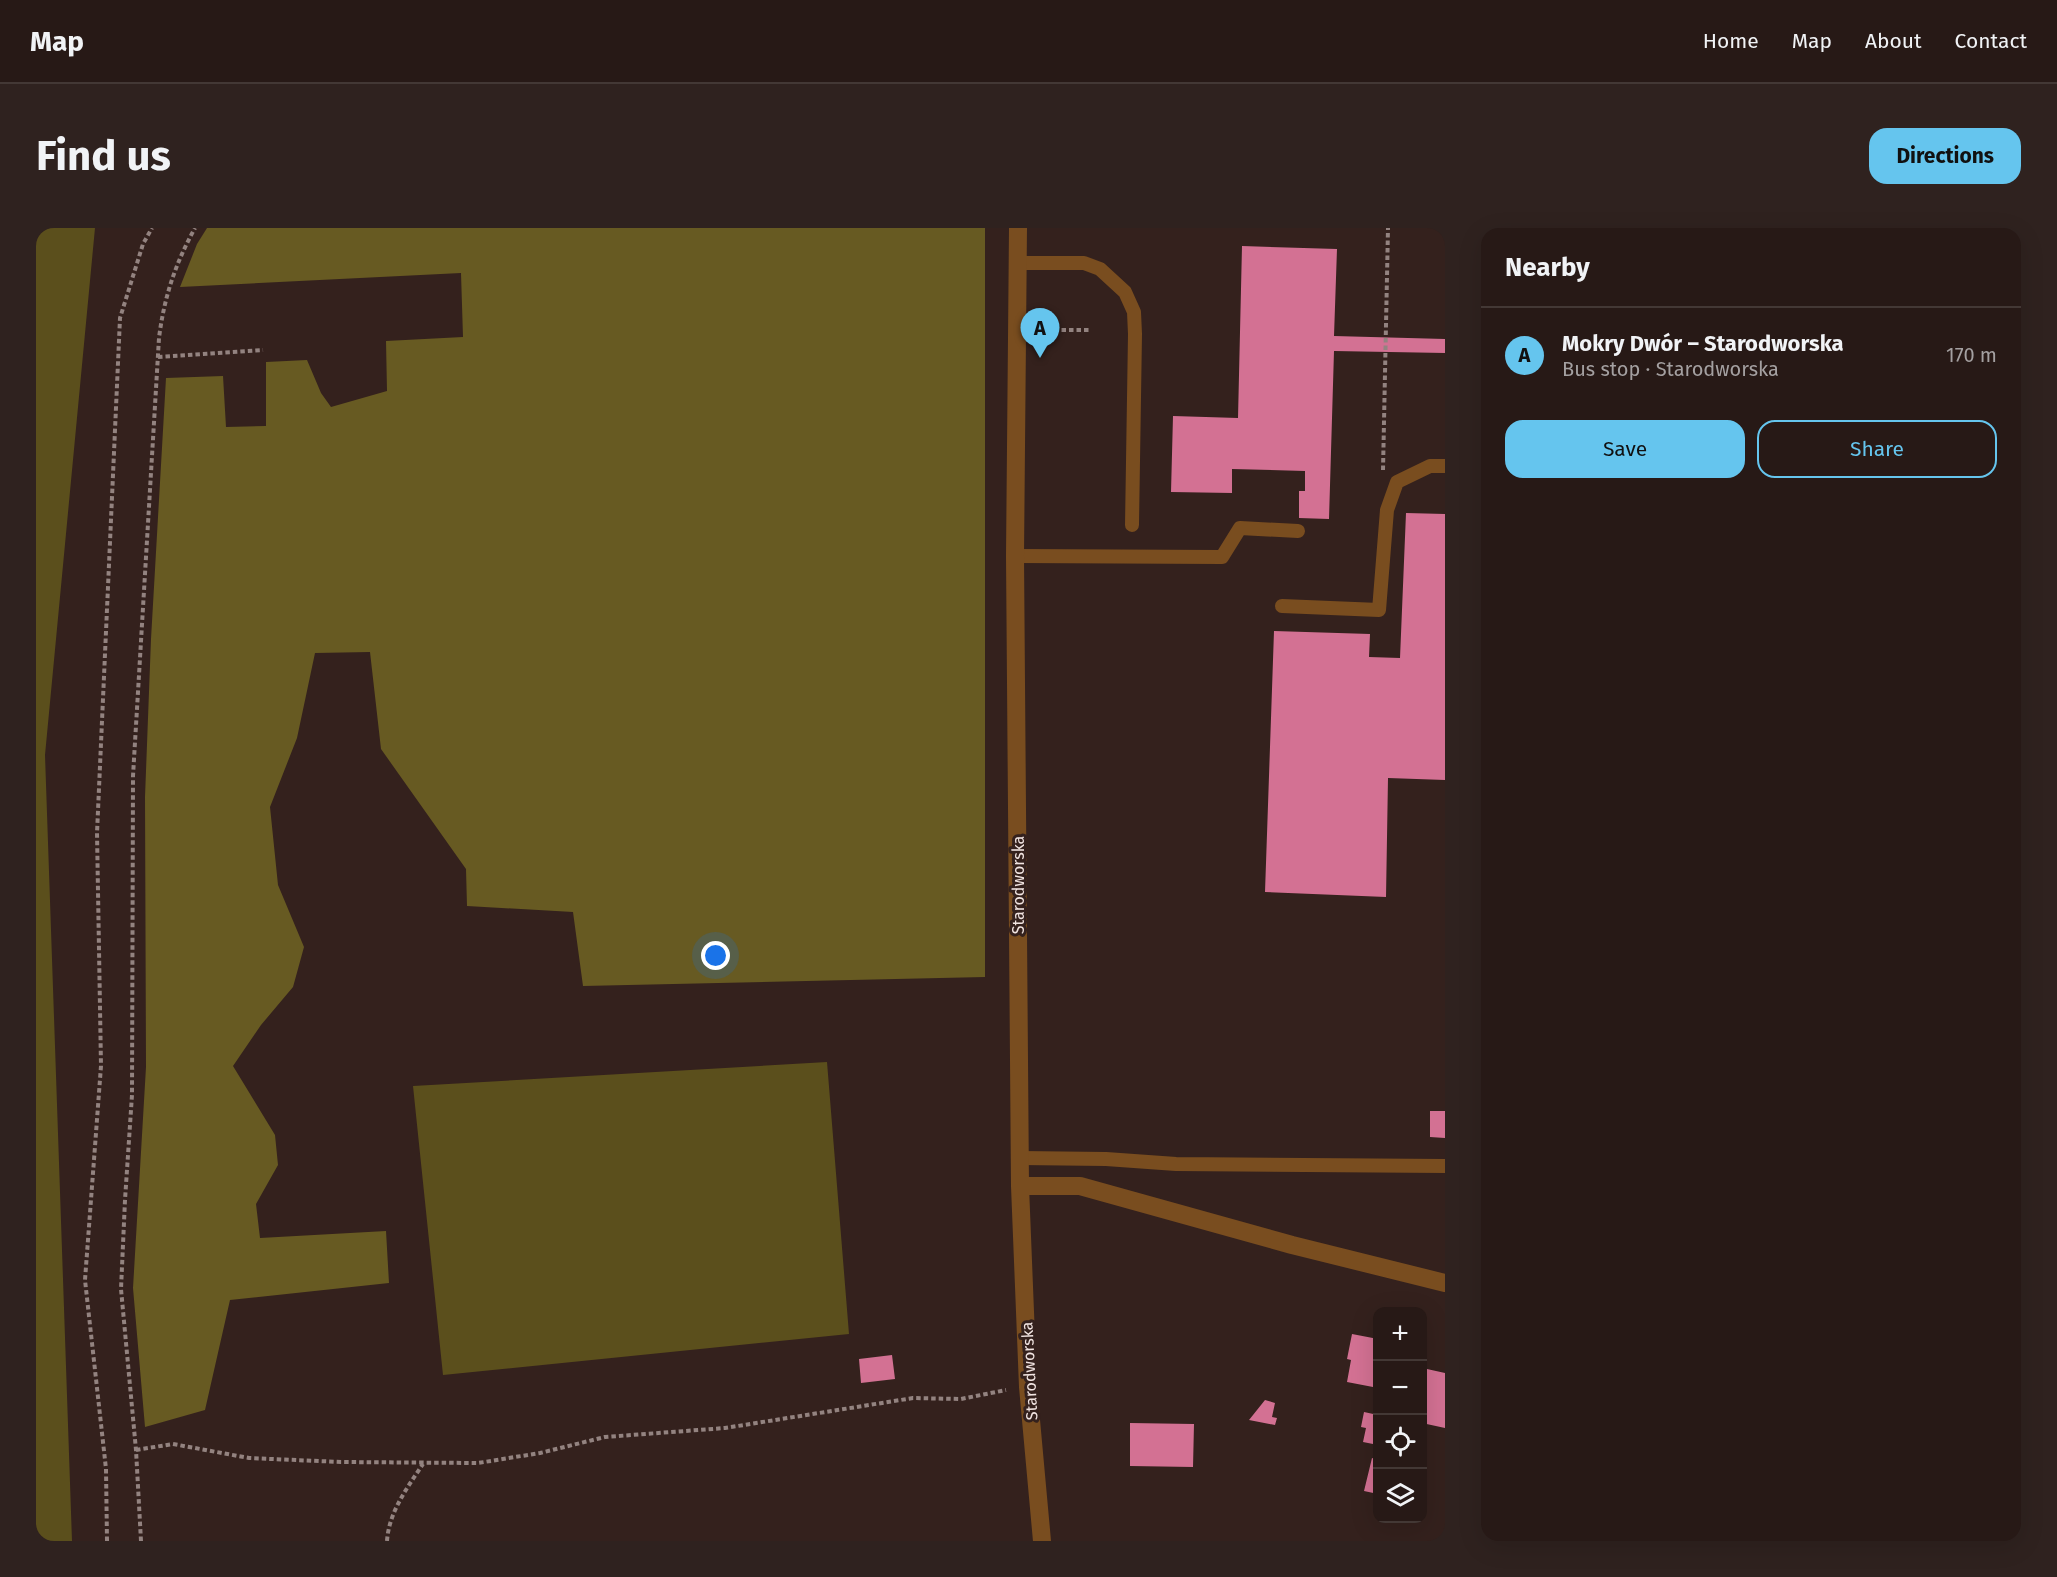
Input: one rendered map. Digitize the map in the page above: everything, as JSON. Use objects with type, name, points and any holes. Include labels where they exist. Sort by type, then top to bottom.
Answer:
[{"type":"street","name":"Starodworska","points":[[1018,228],[1015,556],[1020,1186],[1028,1387],[1041,1541]]},
{"type":"street","points":[[1020,1186],[1080,1186],[1292,1245],[1445,1283]]},
{"type":"lane","points":[[1018,263],[1084,263],[1100,269],[1125,292],[1134,312],[1132,525]]},
{"type":"lane","points":[[1281,606],[1379,610],[1387,510],[1397,482],[1430,466],[1445,466]]},
{"type":"lane","points":[[1015,556],[1222,557],[1240,528],[1298,531]]},
{"type":"lane","points":[[1020,1158],[1106,1159],[1176,1164],[1445,1166]]},
{"type":"path","points":[[107,1541],[106,1469],[84,1280],[101,1066],[97,833],[120,318],[143,244],[152,228]]},
{"type":"path","points":[[141,1541],[136,1450],[121,1288],[124,1200],[132,1095],[133,776],[163,307],[176,269],[195,228]]},
{"type":"path","points":[[1388,228],[1381,469],[1397,482]]},
{"type":"path","points":[[1032,330],[1091,330]]},
{"type":"path","points":[[158,357],[263,350]]},
{"type":"path","points":[[136,1450],[173,1444],[249,1458],[423,1464],[478,1463],[540,1453],[605,1437],[725,1428],[913,1398],[961,1399],[1028,1387]]},
{"type":"path","points":[[387,1541],[388,1524],[405,1491],[423,1464]]},
{"type":"shaded area","points":[[36,228],[95,228],[45,755],[72,1541],[36,1541]]},
{"type":"shaded area","points":[[207,228],[985,228],[985,977],[583,986],[573,912],[467,906],[466,869],[381,749],[370,652],[315,653],[297,738],[270,807],[278,885],[304,947],[293,987],[261,1025],[233,1066],[275,1135],[278,1165],[256,1204],[260,1238],[386,1231],[389,1283],[230,1300],[205,1410],[145,1427],[133,1288],[146,1067],[145,797],[151,639],[166,378],[223,376],[226,427],[266,426],[266,362],[307,360],[321,393],[331,407],[387,391],[386,341],[463,337],[461,273],[180,287],[197,244]]},
{"type":"shaded area","points":[[827,1062],[849,1334],[443,1375],[413,1086]]},
{"type":"building","points":[[1242,246],[1337,249],[1334,336],[1445,339],[1445,353],[1334,351],[1329,519],[1299,518],[1299,491],[1305,491],[1305,471],[1232,469],[1232,493],[1171,492],[1173,416],[1238,418]]},
{"type":"building","points":[[1406,513],[1445,514],[1445,780],[1388,778],[1386,897],[1265,892],[1274,631],[1370,634],[1369,657],[1400,658]]},
{"type":"building","points":[[1430,1111],[1445,1111],[1445,1138],[1430,1137]]},
{"type":"building","points":[[1352,1334],[1373,1338],[1373,1387],[1347,1382],[1351,1360],[1347,1359]]},
{"type":"building","points":[[892,1355],[895,1379],[861,1383],[859,1359]]},
{"type":"building","points":[[1427,1369],[1445,1373],[1445,1428],[1427,1424]]},
{"type":"building","points":[[1265,1400],[1275,1403],[1272,1417],[1277,1418],[1275,1425],[1249,1420]]},
{"type":"building","points":[[1364,1412],[1373,1414],[1373,1444],[1363,1442],[1366,1428],[1361,1427]]},
{"type":"building","points":[[1130,1423],[1194,1424],[1193,1467],[1130,1466]]},
{"type":"building","points":[[1372,1458],[1373,1493],[1364,1491]]},
{"type":"place","name":"Mokry Dwór – Starodworska","points":[[1040,358]]}]
